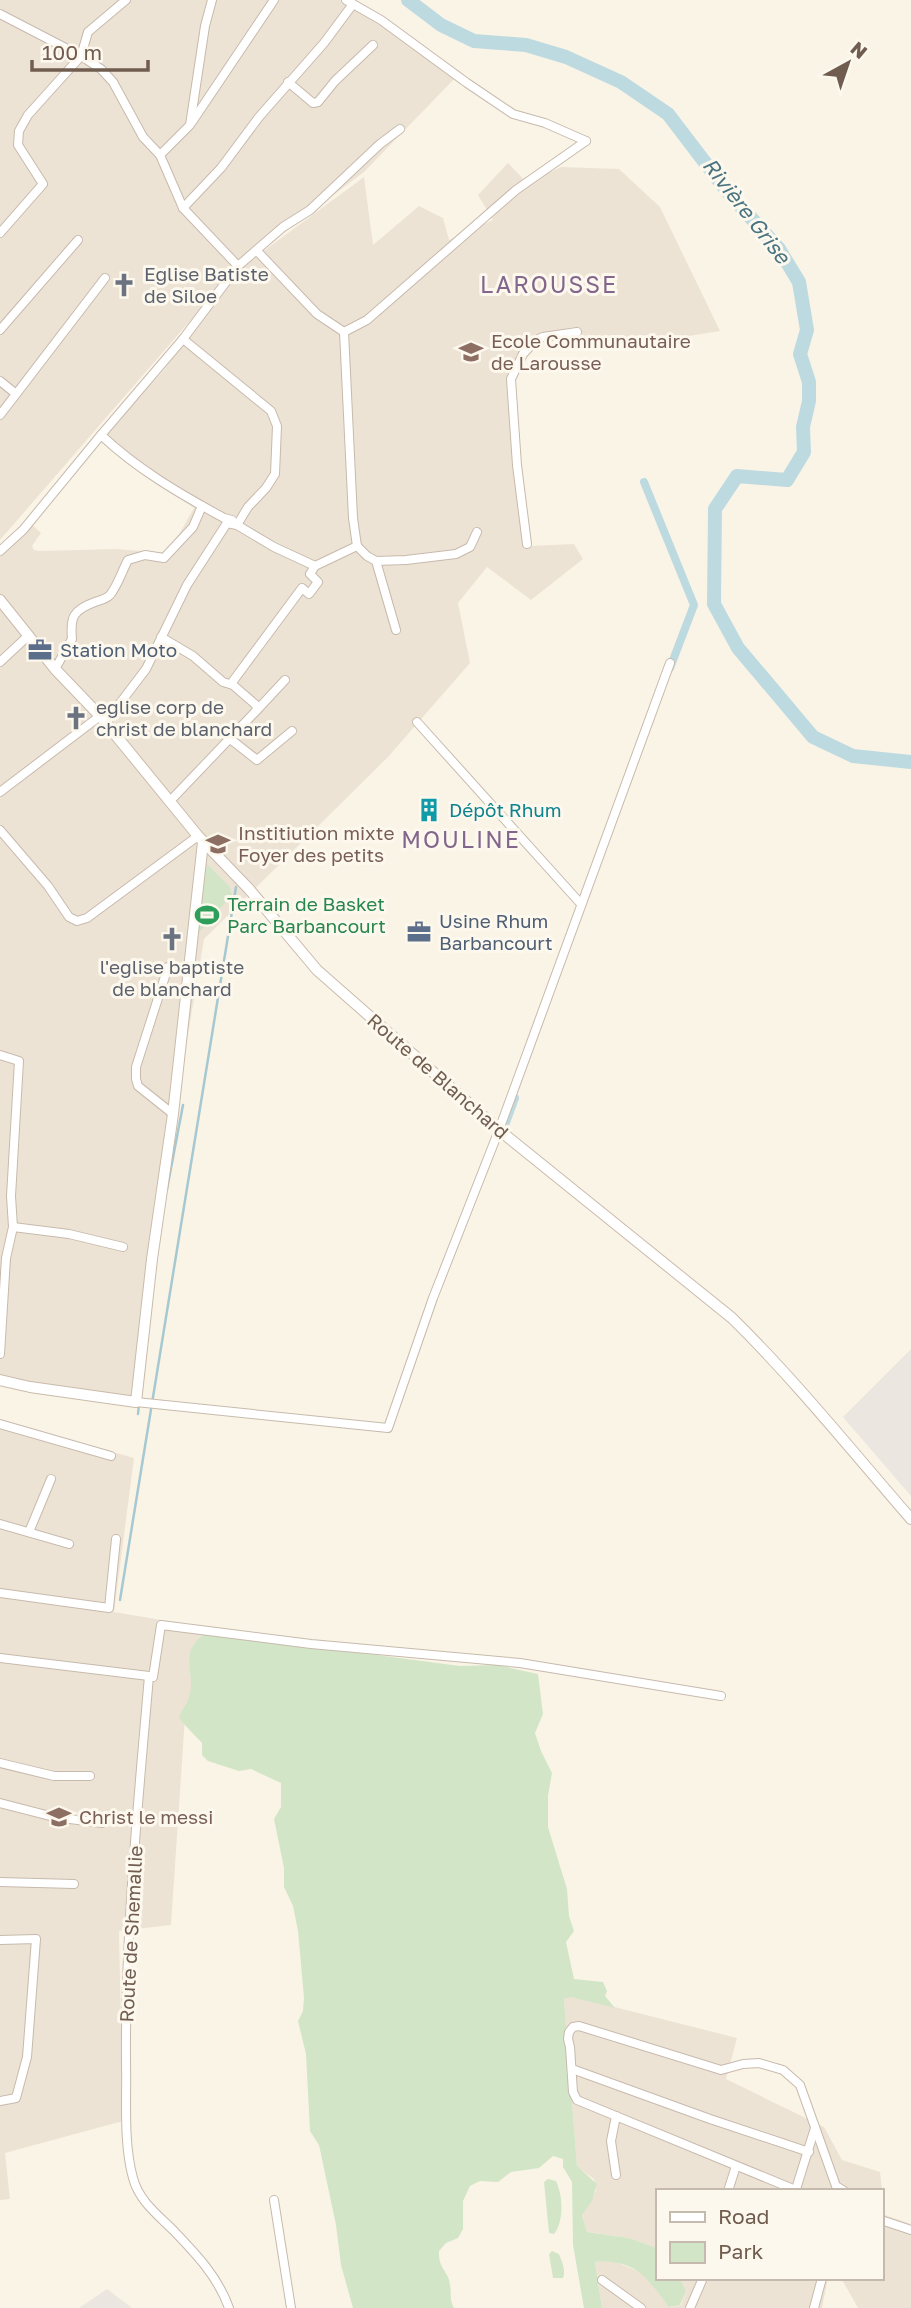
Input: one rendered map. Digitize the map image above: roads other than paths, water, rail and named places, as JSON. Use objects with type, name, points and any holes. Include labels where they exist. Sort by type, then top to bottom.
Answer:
[{"type":"street","points":[[0,233],[43,184],[18,145],[19,131],[28,115],[81,56],[88,32],[126,0]]},
{"type":"street","points":[[190,125],[205,26],[212,0]]},
{"type":"street","points":[[160,155],[190,125],[274,0]]},
{"type":"street","points":[[183,208],[221,168],[288,82],[324,43],[349,2],[381,20],[513,114],[545,123],[586,141],[516,190],[368,320],[344,332]]},
{"type":"street","points":[[0,14],[101,69],[113,82],[143,137],[160,155],[183,208],[239,266]]},
{"type":"street","points":[[288,82],[313,103],[318,102],[335,81],[373,45]]},
{"type":"street","points":[[0,551],[23,530],[183,339],[239,266],[283,228],[310,210],[380,144],[400,129]]},
{"type":"street","points":[[0,330],[78,240]]},
{"type":"street","points":[[257,251],[317,314],[344,332]]},
{"type":"street","points":[[0,415],[104,278]]},
{"type":"street","points":[[344,332],[353,518],[357,546],[376,561],[396,630]]},
{"type":"street","points":[[527,544],[517,466],[511,379],[523,354],[536,340],[577,332]]},
{"type":"street","points":[[183,339],[271,411],[276,420],[275,474],[238,524]]},
{"type":"street","points":[[0,381],[15,393]]},
{"type":"street","points":[[101,435],[146,473],[274,547],[315,566]]},
{"type":"street","points":[[55,669],[72,639],[70,627],[79,610],[111,594],[128,560],[145,555],[164,558],[193,527],[202,506]]},
{"type":"street","points":[[0,792],[103,719],[138,681],[187,585],[218,534],[227,523],[238,524]]},
{"type":"street","points":[[376,561],[456,554],[470,547],[477,532]]},
{"type":"street","points":[[233,685],[234,678],[302,588],[309,594],[318,582],[310,574],[315,566],[357,546]]},
{"type":"street","name":"Route de Blanchard","points":[[0,600],[55,669],[103,719],[201,839],[249,889],[317,970],[499,1130],[732,1318],[764,1349],[911,1518]]},
{"type":"street","points":[[0,662],[30,635]]},
{"type":"street","points":[[161,637],[192,656],[223,682],[233,685],[256,705],[257,710]]},
{"type":"street","points":[[0,1380],[30,1387],[139,1402],[388,1428],[433,1298],[499,1130],[670,663]]},
{"type":"street","points":[[171,800],[285,680]]},
{"type":"street","points":[[417,722],[581,904]]},
{"type":"street","points":[[229,738],[257,760],[292,731]]},
{"type":"street","points":[[0,830],[48,886],[69,917],[76,921],[87,918],[201,839]]},
{"type":"street","points":[[139,1402],[152,1259],[173,1114],[201,839]]},
{"type":"street","points":[[173,1114],[138,1086],[136,1067],[168,967],[188,971]]},
{"type":"street","points":[[0,1055],[19,1061],[11,1196],[13,1227],[3,1257],[0,1354]]},
{"type":"street","points":[[0,1193],[11,1196]]},
{"type":"street","points":[[13,1227],[69,1234],[123,1247]]},
{"type":"street","points":[[0,1424],[111,1456]]},
{"type":"street","points":[[29,1532],[51,1479]]},
{"type":"street","points":[[0,1524],[69,1544]]},
{"type":"street","points":[[107,1618],[116,1539]]},
{"type":"street","points":[[0,1593],[109,1608]]},
{"type":"street","name":"Route de Shemallie","points":[[229,2308],[212,2274],[146,2204],[138,2191],[131,2166],[125,2010],[135,1840],[149,1676],[153,1676],[161,1625],[311,1644],[520,1663],[721,1696]]},
{"type":"street","points":[[0,1658],[149,1676]]},
{"type":"street","points":[[0,1763],[54,1776],[90,1776]]},
{"type":"street","points":[[0,1803],[54,1817],[102,1823]]},
{"type":"street","points":[[0,1882],[74,1884]]},
{"type":"street","points":[[0,1940],[36,1939],[27,2057],[16,2098],[0,2101]]},
{"type":"street","points":[[794,2189],[578,2100],[573,2092],[569,2032],[573,2027],[579,2026],[721,2070],[759,2063],[783,2070],[800,2085],[836,2186],[841,2189]]},
{"type":"street","points":[[572,2069],[808,2152]]},
{"type":"street","points":[[616,2116],[611,2141],[616,2175]]},
{"type":"street","points":[[797,2189],[815,2125]]},
{"type":"street","points":[[729,2189],[736,2166]]},
{"type":"street","points":[[274,2200],[290,2308]]},
{"type":"street","points":[[883,2221],[911,2230]]},
{"type":"street","points":[[602,2280],[641,2308]]},
{"type":"street","points":[[690,2308],[702,2280]]},
{"type":"street","points":[[814,2308],[821,2280]]},
{"type":"waterway","name":"Rivière Grise","points":[[408,0],[441,25],[474,41],[526,45],[566,57],[621,82],[668,114],[726,190],[779,249],[799,282],[807,330],[800,354],[809,382],[809,401],[803,427],[804,452],[787,480],[737,476],[715,509],[714,604],[738,648],[813,737],[853,756],[911,762]]},
{"type":"waterway","points":[[644,482],[694,605],[670,668]]},
{"type":"waterway","points":[[120,1600],[236,887]]},
{"type":"waterway","points":[[504,1128],[515,1098]]},
{"type":"waterway","points":[[167,1189],[183,1105]]},
{"type":"waterway","points":[[138,1414],[139,1404]]},
{"type":"place","name":"Eglise Batiste de Siloe","points":[[124,285]]},
{"type":"place","name":"Ecole Communautaire de Larousse","points":[[471,352]]},
{"type":"place","name":"Station Moto","points":[[40,650]]},
{"type":"place","name":"eglise corp de christ de blanchard","points":[[76,718]]},
{"type":"place","name":"Dépôt Rhum","points":[[429,810]]},
{"type":"place","name":"Institiution mixte Foyer des petits","points":[[218,844]]},
{"type":"place","name":"Terrain de Basket Parc Barbancourt","points":[[207,915]]},
{"type":"place","name":"Usine Rhum Barbancourt","points":[[419,932]]},
{"type":"place","name":"l'eglise baptiste de blanchard","points":[[172,939]]},
{"type":"place","name":"Christ le messi","points":[[59,1817]]},
{"type":"district","name":"LAROUSSE","points":[[549,285]]},
{"type":"district","name":"MOULINE","points":[[461,840]]}]
